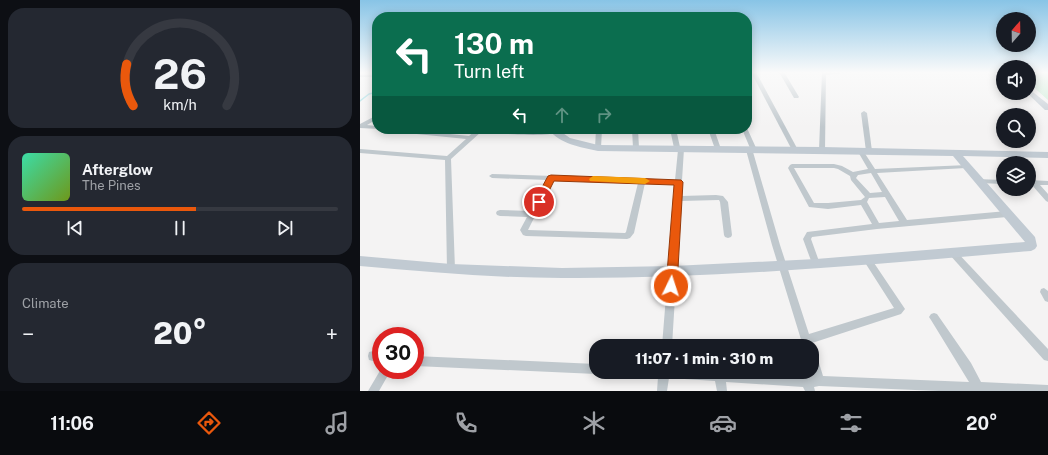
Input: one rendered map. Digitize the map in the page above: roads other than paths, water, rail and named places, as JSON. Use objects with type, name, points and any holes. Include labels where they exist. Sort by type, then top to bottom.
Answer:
[{"type":"street","points":[[763,90],[795,150]]},
{"type":"street","points":[[792,90],[796,97]]},
{"type":"street","points":[[822,150],[824,90]]},
{"type":"street","points":[[1036,97],[1048,108]]},
{"type":"street","points":[[864,113],[864,151],[872,171],[905,224]]},
{"type":"street","points":[[361,126],[372,120]]},
{"type":"street","points":[[361,126],[372,127]]},
{"type":"street","points":[[434,134],[471,138]]},
{"type":"street","points":[[360,151],[448,158],[476,134]]},
{"type":"street","points":[[561,134],[580,144],[598,148],[718,148],[751,150],[1048,155]]},
{"type":"street","points":[[598,148],[599,134]]},
{"type":"street","points":[[636,134],[636,148]]},
{"type":"street","points":[[667,339],[678,199],[679,148],[675,134]]},
{"type":"street","points":[[713,134],[718,148]]},
{"type":"street","points":[[746,134],[776,245],[806,339]]},
{"type":"street","points":[[360,261],[451,269],[562,273],[673,271],[783,264],[816,264],[1031,246],[1031,240],[956,154]]},
{"type":"street","points":[[448,158],[451,269]]},
{"type":"street","points":[[877,226],[866,199],[853,178],[853,175],[840,167],[832,165],[792,166],[791,168],[812,206],[828,206],[866,199],[887,194]]},
{"type":"street","points":[[853,175],[855,173],[872,171],[966,166]]},
{"type":"street","points":[[492,176],[678,182]]},
{"type":"street","points":[[551,178],[524,230],[526,233],[627,236],[630,233],[642,181]]},
{"type":"street","points":[[979,181],[996,182]]},
{"type":"street","points":[[1036,182],[1048,183]]},
{"type":"street","points":[[1036,186],[1048,199]]},
{"type":"street","points":[[678,199],[721,198],[724,202],[728,235]]},
{"type":"street","points":[[500,213],[532,214]]},
{"type":"street","points":[[816,264],[807,239],[810,234],[1007,214]]},
{"type":"street","points":[[952,252],[1048,356]]},
{"type":"street","points":[[818,339],[900,309],[868,259]]},
{"type":"street","points":[[934,317],[967,367],[978,387]]},
{"type":"street","points":[[424,361],[589,369]]},
{"type":"street","points":[[373,391],[380,379]]},
{"type":"street","points":[[662,391],[663,379]]},
{"type":"street","points":[[720,379],[722,391]]},
{"type":"street","points":[[738,379],[808,387],[819,380],[899,388],[978,387],[1048,390]]},
{"type":"waterway","points":[[360,101],[372,93]]}]
